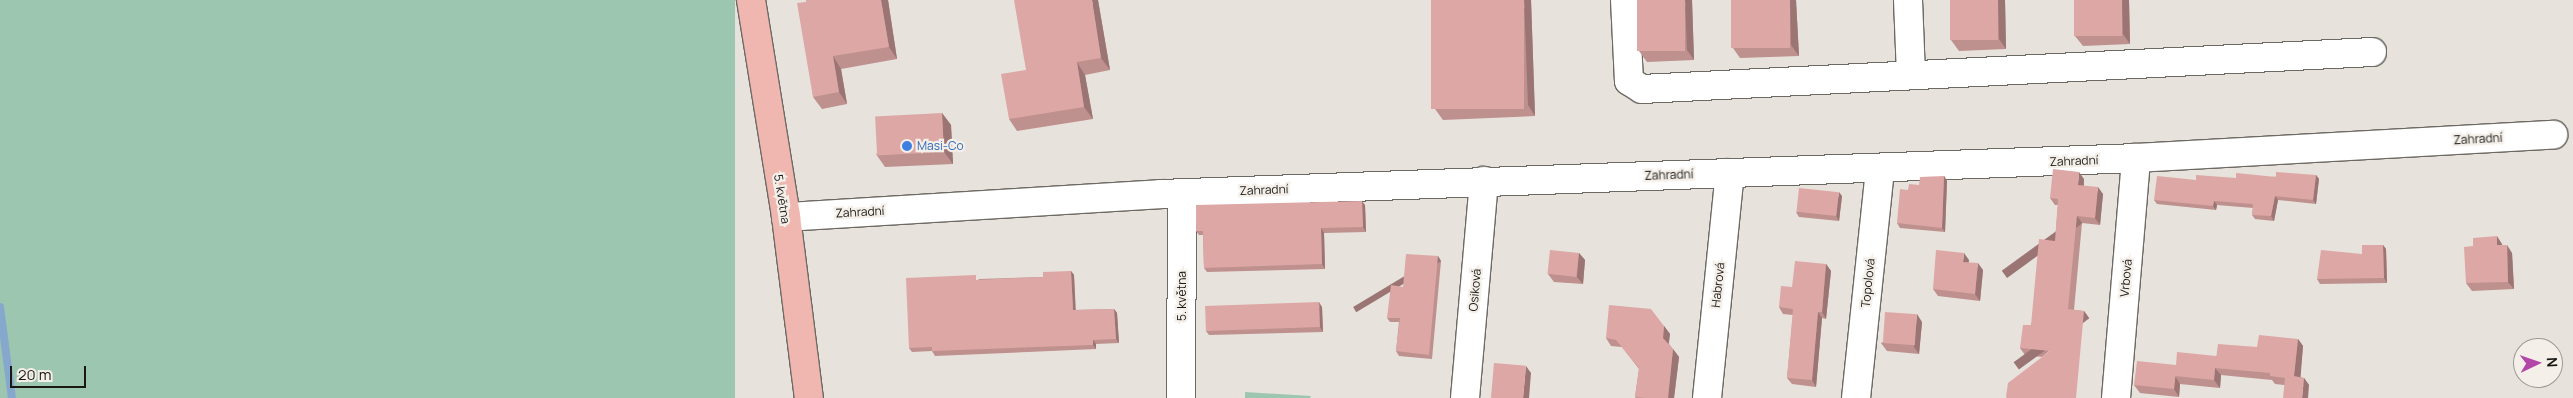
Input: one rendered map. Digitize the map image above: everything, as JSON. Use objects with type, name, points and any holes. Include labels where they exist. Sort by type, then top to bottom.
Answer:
[{"type":"main road","name":"5. května","points":[[751,0],[786,217],[809,398]]},
{"type":"street","points":[[1625,0],[1629,81],[1642,89],[2372,52]]},
{"type":"street","points":[[1908,0],[1911,75]]},
{"type":"street","name":"Zahradní","points":[[786,217],[1182,193],[2136,158],[2553,135]]},
{"type":"street","name":"Vrbová","points":[[2116,398],[2136,158]]},
{"type":"street","name":"Topolová","points":[[1856,398],[1880,168]]},
{"type":"street","name":"Habrová","points":[[1707,398],[1730,173]]},
{"type":"street","name":"Osiková","points":[[1466,398],[1484,181]]},
{"type":"street","name":"5. května","points":[[1181,398],[1182,193]]},
{"type":"green space","points":[[0,0],[735,0],[735,398],[0,398]]},
{"type":"green space","points":[[1245,392],[1311,396],[1310,398],[1245,398]]},
{"type":"building","points":[[806,0],[881,0],[889,47],[833,56],[839,92],[813,97],[797,3],[806,2]]},
{"type":"building","points":[[1014,0],[1092,0],[1101,58],[1077,62],[1084,107],[1009,119],[1001,74],[1026,70]]},
{"type":"building","points":[[1431,0],[1524,0],[1524,109],[1431,109]]},
{"type":"building","points":[[1637,0],[1685,0],[1685,51],[1637,51]]},
{"type":"building","points":[[1731,0],[1790,0],[1790,48],[1731,48]]},
{"type":"building","points":[[1950,0],[1998,0],[1998,40],[1950,40]]},
{"type":"building","points":[[2074,0],[2122,0],[2122,36],[2074,36]]},
{"type":"building","points":[[942,113],[944,152],[877,155],[875,117]]},
{"type":"building","points":[[2053,169],[2079,172],[2078,185],[2098,187],[2095,218],[2077,216],[2068,309],[2084,311],[2076,398],[2007,398],[2008,383],[2050,351],[2020,348],[2023,325],[2031,325],[2039,239],[2055,241],[2058,199],[2050,198]]},
{"type":"building","points":[[2276,172],[2316,175],[2313,200],[2275,196],[2271,216],[2252,215],[2253,204],[2214,201],[2213,206],[2154,200],[2157,176],[2196,180],[2196,175],[2236,178],[2236,173],[2276,177]]},
{"type":"building","points":[[1944,176],[1942,228],[1897,223],[1900,189],[1908,190],[1909,184],[1919,185],[1920,177]]},
{"type":"building","points":[[1799,188],[1839,192],[1836,216],[1796,212]]},
{"type":"building","points":[[1362,201],[1363,227],[1321,228],[1322,264],[1204,268],[1203,231],[1196,231],[1196,205]]},
{"type":"building","points":[[2497,236],[2497,245],[2507,245],[2508,282],[2466,283],[2464,247],[2473,246],[2473,238]]},
{"type":"building","points":[[2362,245],[2383,245],[2384,278],[2317,279],[2321,250],[2362,254]]},
{"type":"building","points":[[1550,250],[1579,253],[1576,277],[1547,274]]},
{"type":"building","points":[[1936,250],[1964,253],[1963,262],[1978,263],[1975,294],[1933,289]]},
{"type":"building","points":[[1406,254],[1438,256],[1429,355],[1396,351],[1400,318],[1387,318],[1391,285],[1403,287]]},
{"type":"building","points":[[1795,261],[1826,264],[1822,312],[1818,312],[1812,380],[1787,378],[1793,309],[1779,307],[1781,286],[1792,287]]},
{"type":"building","points":[[1071,271],[1073,310],[1114,309],[1116,339],[1093,340],[1093,345],[932,351],[932,347],[909,348],[906,278],[976,275],[976,280],[1043,277],[1043,272]]},
{"type":"building","points":[[1319,302],[1320,327],[1206,331],[1205,306]]},
{"type":"building","points":[[1609,305],[1651,309],[1664,326],[1663,338],[1673,349],[1668,398],[1635,397],[1639,368],[1616,340],[1606,338]]},
{"type":"building","points":[[1885,312],[1917,314],[1915,345],[1883,343]]},
{"type":"building","points":[[2259,335],[2298,339],[2294,376],[2304,378],[2302,398],[2283,398],[2285,378],[2270,376],[2270,373],[2215,368],[2214,380],[2175,376],[2174,389],[2134,385],[2137,361],[2176,365],[2177,352],[2216,356],[2216,359],[2218,344],[2257,347]]},
{"type":"building","points":[[1494,363],[1526,366],[1523,398],[1491,398]]},
{"type":"waterway","points":[[0,307],[12,398]]},
{"type":"place","name":"Masi-Co","points":[[907,146]]}]
